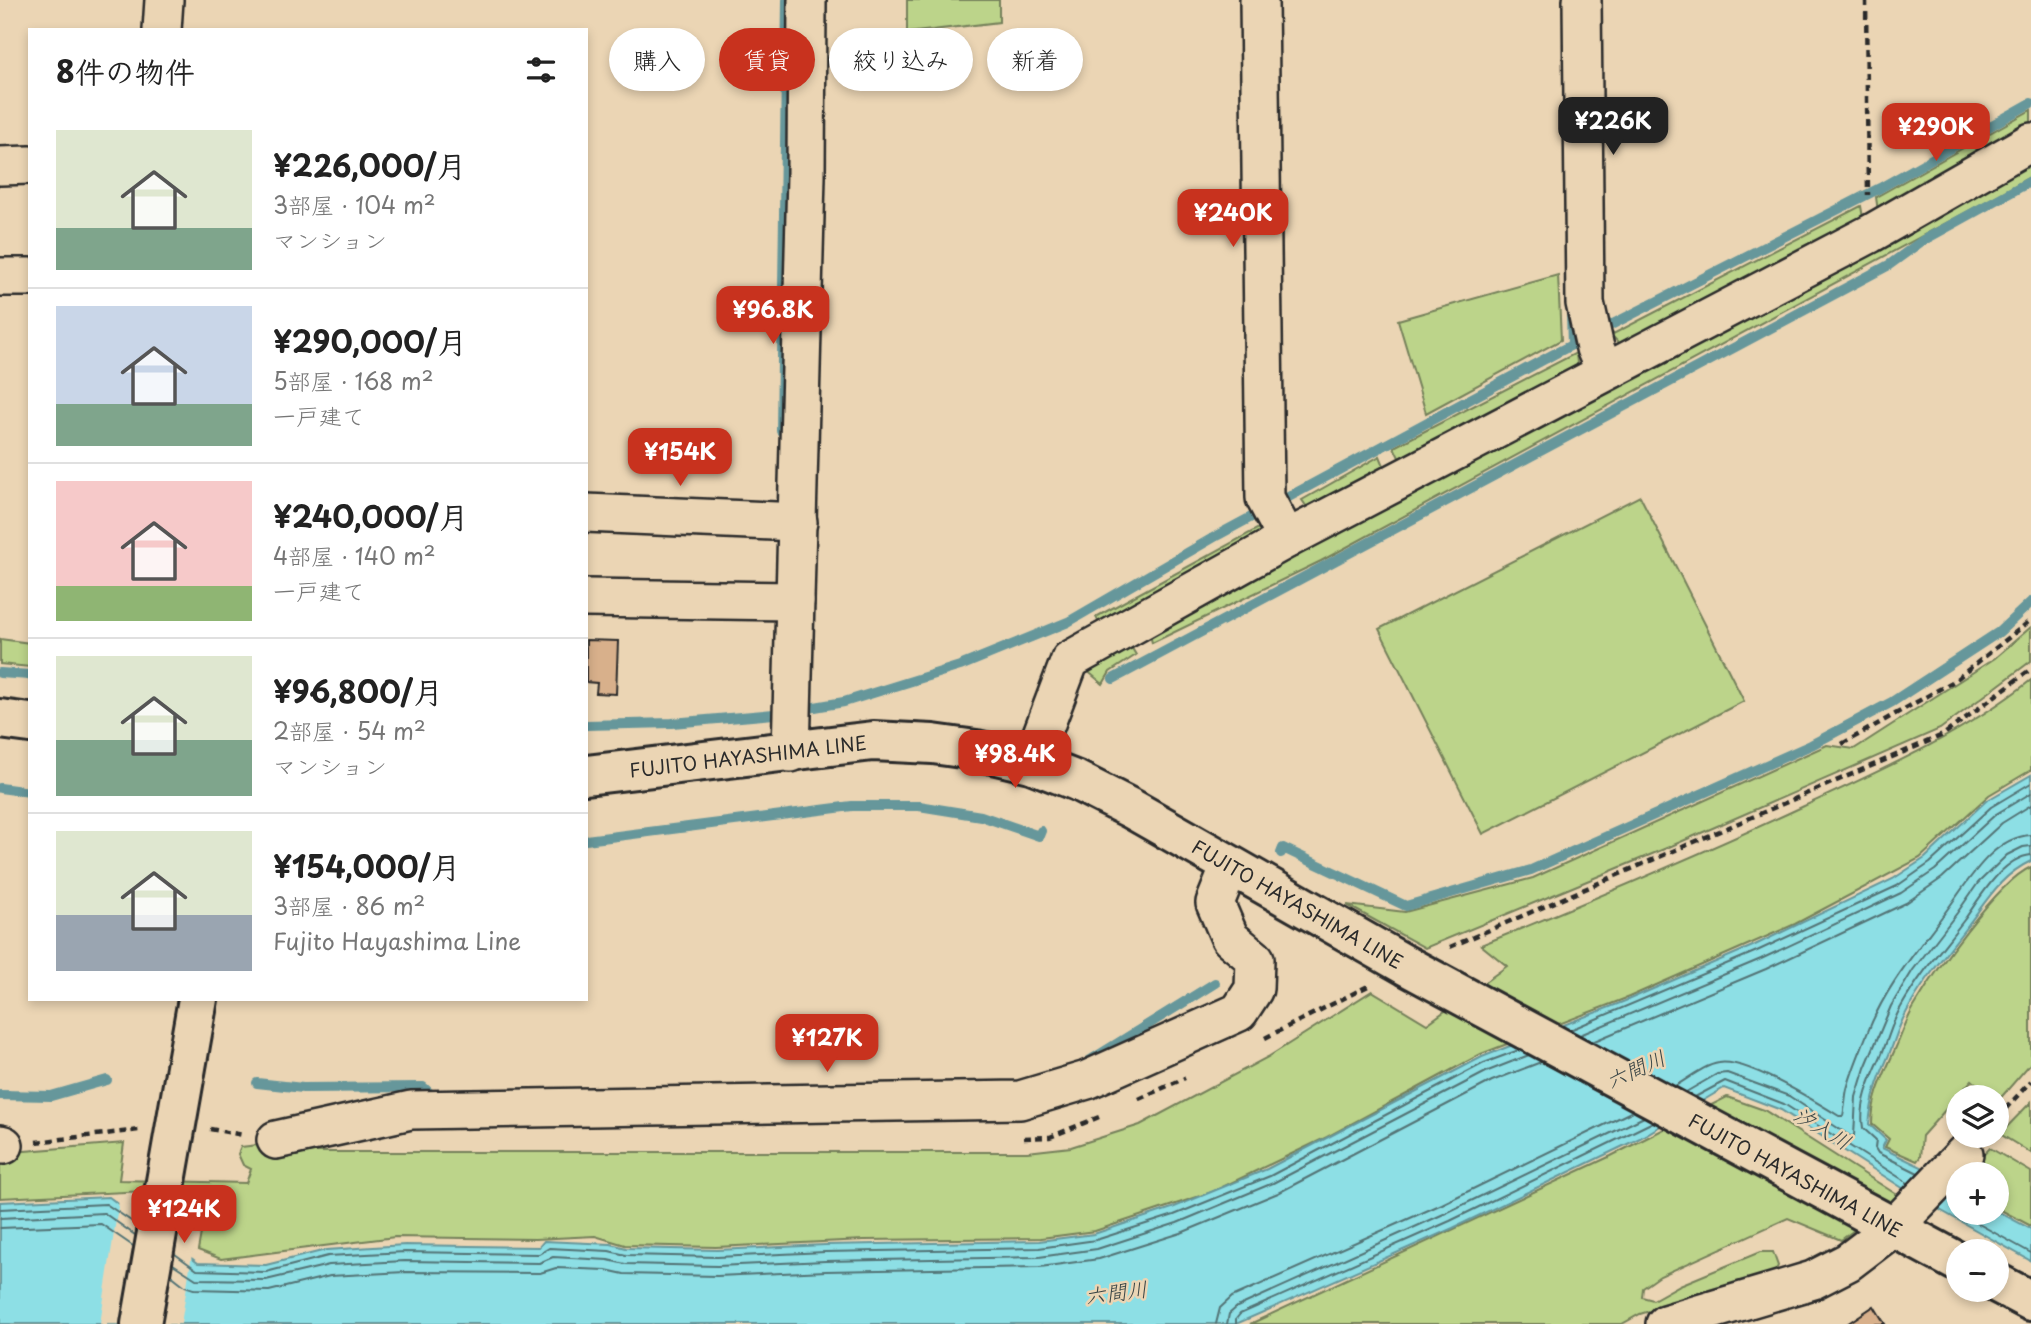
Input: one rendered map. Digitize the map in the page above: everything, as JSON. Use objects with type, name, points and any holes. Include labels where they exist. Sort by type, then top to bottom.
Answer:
[{"type":"main road","points":[[0,719],[28,723]]},
{"type":"main road","name":"FUJITO HAYASHIMA LINE","points":[[588,775],[792,725],[873,741],[933,744],[976,750],[1031,763],[1077,781],[1132,809],[1407,966],[1894,1219],[1946,1254]]},
{"type":"main road","points":[[141,1324],[198,1001]]},
{"type":"main road","points":[[2009,1289],[2031,1301]]},
{"type":"street","points":[[162,28],[163,0]]},
{"type":"street","points":[[792,725],[783,601],[806,176],[807,0]]},
{"type":"street","points":[[1259,0],[1276,520]]},
{"type":"street","points":[[1582,0],[1586,303],[1596,346]]},
{"type":"street","points":[[1031,763],[1070,660],[1276,520],[1596,346],[1870,233],[2031,142]]},
{"type":"street","points":[[0,166],[28,165]]},
{"type":"street","points":[[0,277],[28,277]]},
{"type":"street","points":[[588,513],[786,521]]},
{"type":"street","points":[[588,598],[783,601]]},
{"type":"street","points":[[276,1140],[411,1110],[1020,1100],[1087,1080],[1239,1012],[1254,989],[1255,959],[1230,938],[1215,903],[1230,866]]},
{"type":"street","points":[[1665,1324],[1813,1280],[1848,1262],[1964,1154]]},
{"type":"path","points":[[1866,0],[1867,179]]},
{"type":"path","points":[[1842,744],[1954,681],[2031,620]]},
{"type":"path","points":[[1259,1041],[1407,966],[1943,735],[2031,669]]},
{"type":"path","points":[[1135,1101],[1197,1073]]},
{"type":"path","points":[[2009,1105],[2031,1081]]},
{"type":"path","points":[[1023,1138],[1050,1137],[1111,1111]]},
{"type":"path","points":[[2,1145],[171,1142],[202,1128],[276,1140]]},
{"type":"green space","points":[[907,0],[999,0],[999,22],[949,28],[907,28]]},
{"type":"green space","points":[[2031,110],[2031,131],[1879,219],[1876,197]]},
{"type":"green space","points":[[2031,158],[2031,176],[1994,197],[1321,561],[1152,643],[1149,630]]},
{"type":"green space","points":[[1861,206],[1863,218],[1622,346],[1611,335]]},
{"type":"green space","points":[[1558,275],[1561,340],[1426,413],[1398,320]]},
{"type":"green space","points":[[1576,353],[1578,374],[1402,464],[1394,447]]},
{"type":"green space","points":[[1380,456],[1385,468],[1309,510],[1302,500]]},
{"type":"green space","points":[[1640,496],[1744,701],[1483,834],[1379,629]]},
{"type":"green space","points":[[1266,524],[1270,531],[1101,627],[1096,617]]},
{"type":"green space","points":[[2031,627],[2031,661],[1940,729],[1669,847],[1425,948],[1347,905],[1405,912],[1533,878],[1827,745],[1854,749],[1995,658]]},
{"type":"green space","points":[[0,639],[28,643],[28,667],[0,664]]},
{"type":"green space","points":[[1130,645],[1136,655],[1110,672],[1103,684],[1086,670]]},
{"type":"green space","points":[[2031,680],[2031,770],[1989,795],[1920,858],[1795,924],[1629,997],[1481,1054],[1327,1137],[1212,1192],[1095,1231],[1041,1238],[864,1240],[716,1247],[625,1245],[595,1236],[535,1239],[395,1237],[221,1259],[198,1250],[209,1188],[0,1198],[0,1153],[124,1143],[119,1180],[246,1183],[251,1169],[243,1165],[238,1154],[241,1147],[258,1145],[313,1152],[1027,1152],[1071,1147],[1140,1125],[1268,1057],[1372,991],[1427,1024],[1507,966],[1481,945],[1684,860],[1863,779],[1950,734]]},
{"type":"green space","points":[[2031,867],[2031,1063],[2009,1088],[2009,1085],[1978,1085],[1972,1080],[1968,1085],[1946,1085],[1946,1109],[1922,1136],[1920,1157],[1917,1161],[1885,1147],[1889,1139],[1872,1124],[1877,1094],[1911,1012],[1923,992],[1984,909],[2017,876]]},
{"type":"green space","points":[[1727,1097],[1764,1110],[1899,1196],[1841,1240],[1788,1218],[1660,1276],[1643,1288],[1642,1297],[1653,1300],[1680,1285],[1760,1252],[1773,1252],[1778,1266],[1774,1273],[1640,1314],[1622,1324],[1250,1324],[1611,1156]]},
{"type":"green space","points":[[2031,1102],[2031,1153],[2009,1140],[2009,1125]]},
{"type":"green space","points":[[1990,1148],[2031,1172],[2031,1226],[2009,1214],[2009,1162],[1977,1162]]},
{"type":"water","points":[[2031,775],[2031,861],[2011,873],[1995,889],[1913,1001],[1878,1082],[1869,1124],[1886,1140],[1882,1148],[1928,1170],[1946,1182],[1946,1213],[1781,1110],[1724,1088],[1640,1138],[1453,1228],[1236,1324],[0,1324],[0,1202],[109,1197],[198,1263],[266,1265],[326,1250],[405,1245],[539,1247],[544,1241],[611,1244],[626,1248],[717,1250],[1039,1241],[1094,1234],[1172,1208],[1267,1169],[1482,1057],[1625,1001],[1755,945],[1893,879],[1925,858],[1986,801]]},
{"type":"water","points":[[2009,1217],[2031,1229],[2031,1261],[2009,1249],[2009,1239],[1992,1239],[1967,1225],[2009,1225]]},
{"type":"pier","points":[[119,1200],[192,1254],[181,1324],[100,1324]]},
{"type":"building","points":[[588,640],[618,641],[616,694],[596,693],[597,683],[588,682]]},
{"type":"building","points":[[1874,1306],[1885,1324],[1847,1324]]},
{"type":"waterway","points":[[781,431],[787,0]]},
{"type":"waterway","points":[[588,725],[672,723],[774,714],[844,702],[960,666],[1068,622],[1218,535],[1554,354],[1880,188],[2031,103]]},
{"type":"waterway","points":[[1113,679],[1889,265],[1922,241],[2031,181]]},
{"type":"waterway","points":[[1571,313],[1572,345]]},
{"type":"waterway","points":[[1281,853],[1283,848],[1406,906],[1531,870],[1811,745],[1892,702],[1999,632],[2031,602]]},
{"type":"waterway","points":[[0,673],[28,675]]},
{"type":"waterway","points":[[0,788],[28,792]]},
{"type":"waterway","points":[[588,840],[852,806],[919,806],[981,816],[1039,836],[1041,831]]},
{"type":"waterway","points":[[1089,1061],[1215,983]]},
{"type":"waterway","points":[[0,1095],[51,1096],[107,1080]]},
{"type":"waterway","points":[[257,1083],[303,1088],[423,1087],[436,1099]]},
{"type":"water label","name":"六間川","points":[[1635,1068]]},
{"type":"water label","name":"汐入川","points":[[1823,1127]]},
{"type":"water label","name":"六間川","points":[[1116,1291]]}]
